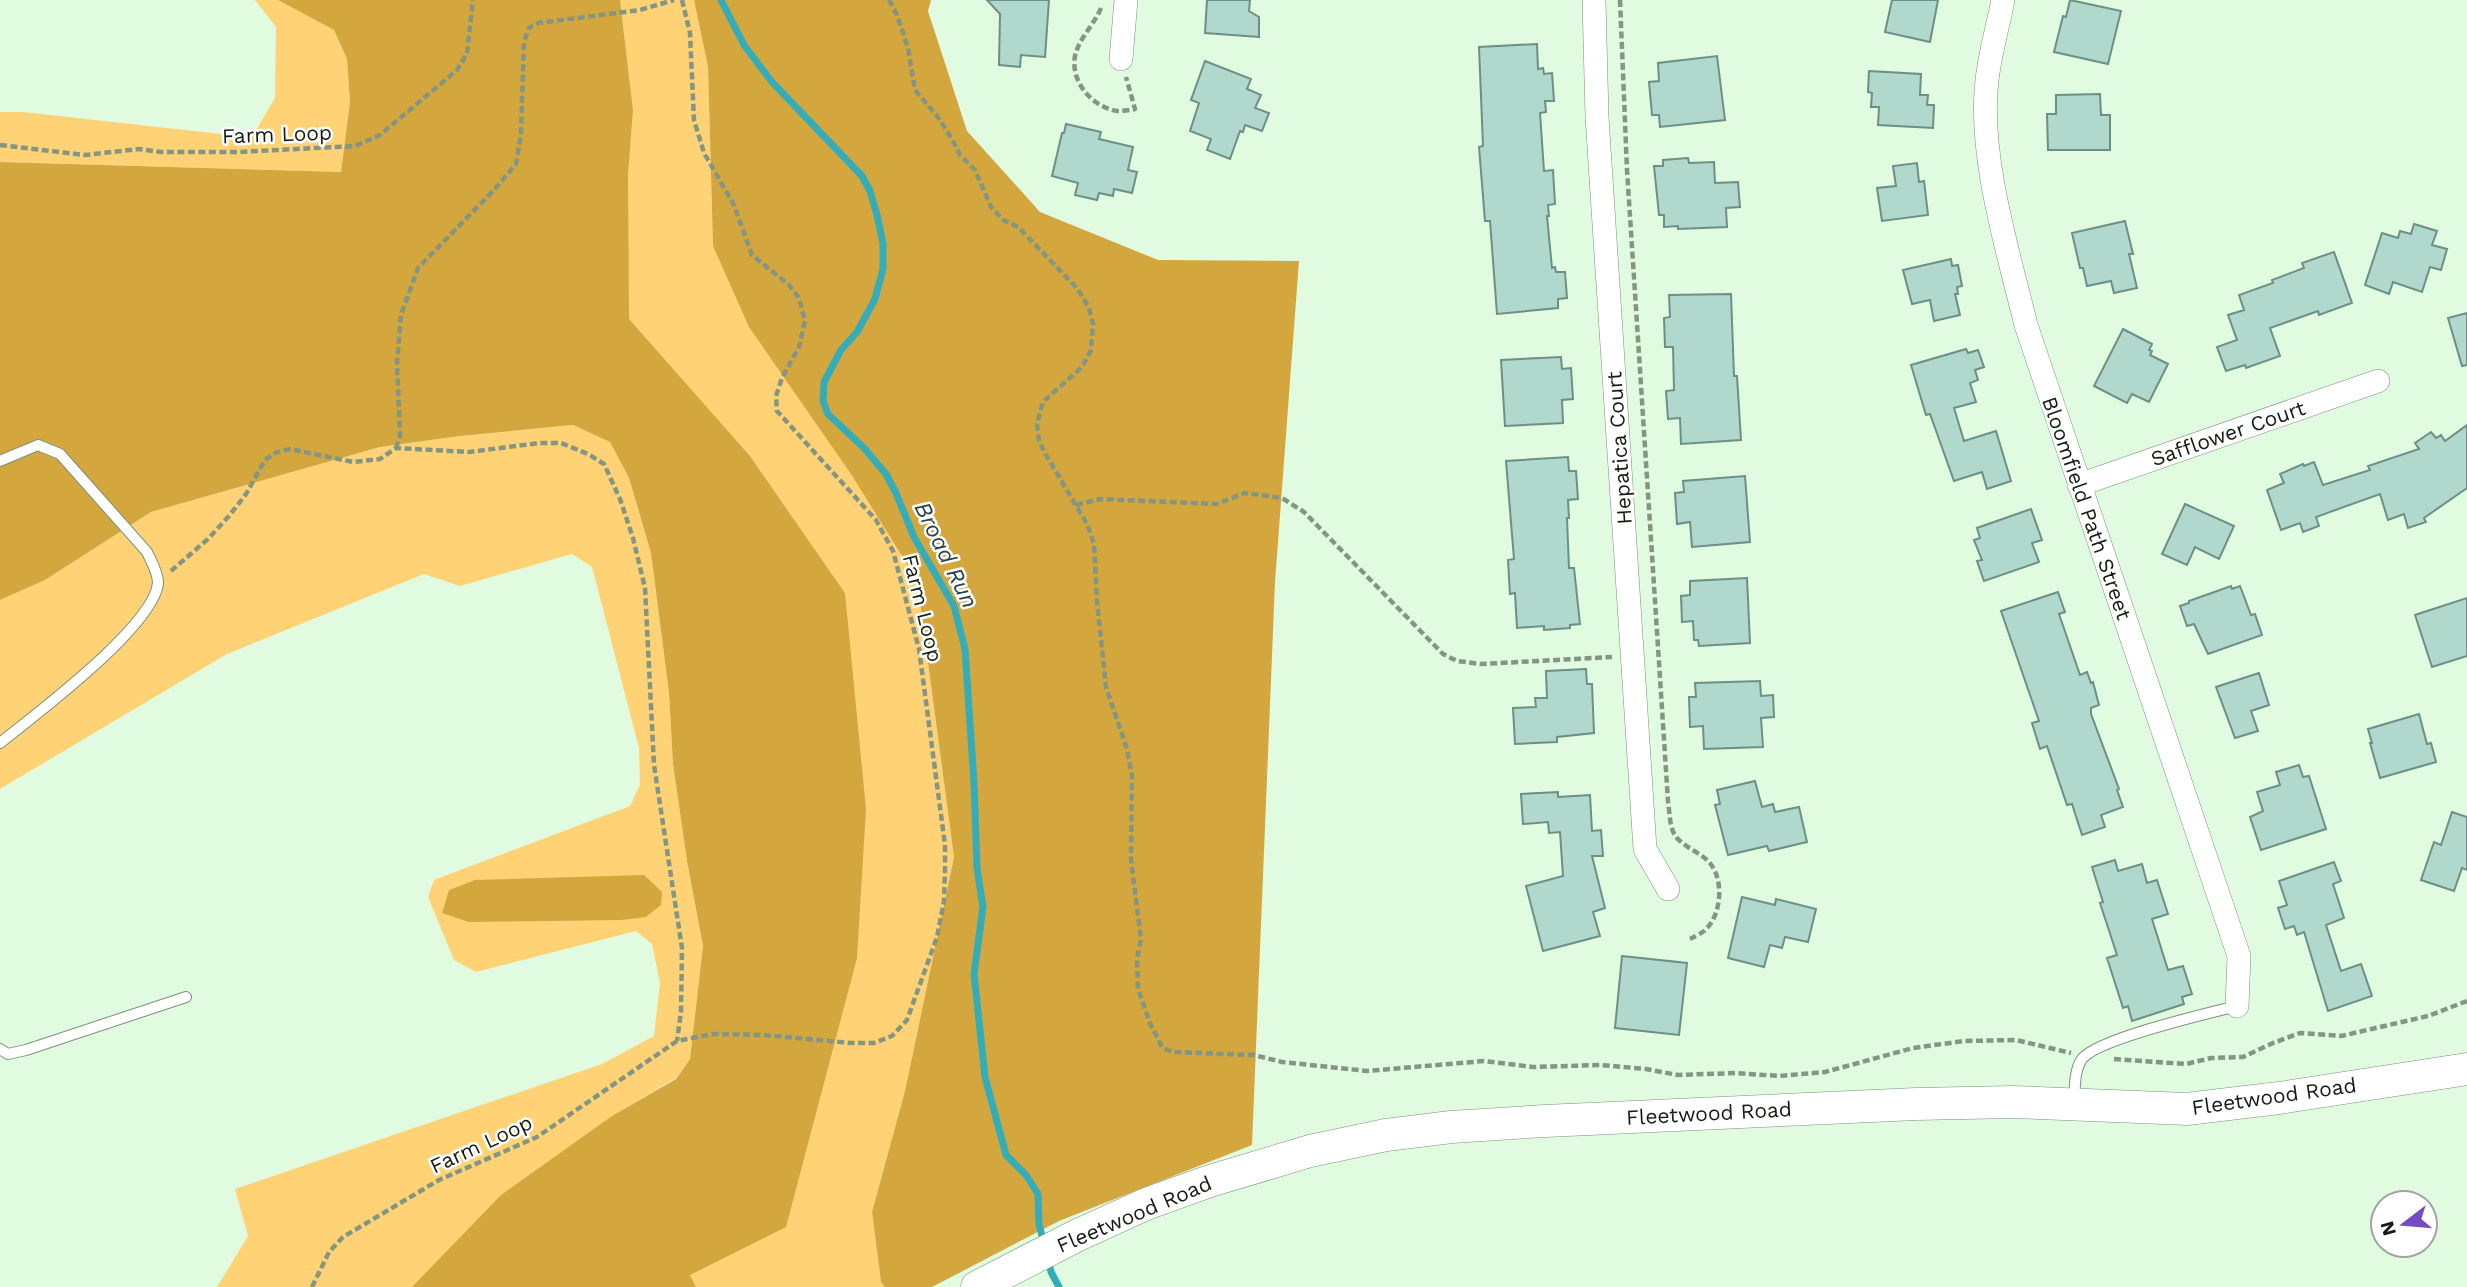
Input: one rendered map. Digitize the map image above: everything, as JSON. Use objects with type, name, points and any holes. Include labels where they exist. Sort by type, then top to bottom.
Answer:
[{"type":"main road","name":"Fleetwood Road","points":[[977,1287],[1146,1204],[1210,1181],[1310,1151],[1386,1135],[1451,1127],[1545,1121],[1916,1104],[2013,1102],[2187,1109],[2279,1098],[2467,1069]]},
{"type":"street","points":[[1121,59],[1126,0]]},
{"type":"street","name":"Hepatica Court","points":[[1594,0],[1597,117],[1645,849],[1668,889]]},
{"type":"street","name":"Bloomfield Path Street","points":[[2003,0],[1987,81],[1989,153],[2026,325],[2239,956],[2237,1006]]},
{"type":"street","name":"Safflower Court","points":[[2079,485],[2378,381]]},
{"type":"lane","points":[[0,461],[38,445],[60,454],[148,552],[158,583],[145,613],[123,638],[0,743]]},
{"type":"lane","points":[[0,1049],[8,1054],[26,1050],[186,998]]},
{"type":"lane","points":[[2074,1105],[2078,1065],[2084,1056],[2105,1045],[2183,1019],[2237,1006]]},
{"type":"path","name":"Farm Loop","points":[[0,145],[85,155],[139,149],[161,152],[238,152],[355,146],[380,135],[457,70],[467,54],[473,0]]},
{"type":"path","points":[[396,448],[400,435],[397,345],[401,316],[418,268],[516,164],[521,134],[524,42],[529,28],[538,23],[640,10],[674,0]]},
{"type":"path","name":"Farm Loop","points":[[312,1287],[329,1252],[343,1237],[439,1180],[537,1137],[677,1041],[713,1034],[874,1043],[892,1036],[907,1020],[937,937],[944,901],[945,845],[919,649],[893,551],[876,520],[777,411],[776,396],[799,347],[805,321],[799,298],[789,285],[752,256],[734,205],[704,153],[694,120],[690,33],[682,0]]},
{"type":"path","points":[[890,0],[908,48],[915,90],[938,117],[960,155],[975,170],[991,207],[1003,220],[1018,228],[1077,288],[1089,308],[1093,324],[1091,350],[1082,367],[1043,402],[1037,424],[1046,455],[1087,524],[1094,544],[1106,687],[1127,749],[1132,776],[1131,860],[1141,939],[1137,959],[1138,989],[1161,1046],[1172,1052],[1254,1055],[1282,1062],[1367,1071],[1484,1061],[1533,1067],[1601,1065],[1678,1075],[1736,1073],[1780,1076],[1825,1072],[1913,1048],[1964,1041],[2016,1040],[2084,1056],[2186,1065],[2211,1058],[2243,1057],[2273,1042],[2300,1033],[2341,1036],[2428,1016],[2467,1001]]},
{"type":"path","points":[[1620,0],[1627,170],[1672,827],[1676,837],[1711,863],[1720,900],[1715,917],[1705,931],[1690,939]]},
{"type":"path","points":[[158,583],[208,539],[229,516],[246,494],[265,460],[275,453],[290,449],[353,463],[380,459],[396,448],[469,452],[539,443],[561,443],[604,464],[634,538],[645,588],[654,765],[682,948],[681,1012],[677,1041]]},
{"type":"path","points":[[1076,505],[1100,499],[1216,504],[1245,493],[1282,498],[1304,512],[1443,654],[1457,661],[1481,664],[1658,653]]},
{"type":"shaded area","points":[[255,0],[278,0],[334,30],[347,59],[350,102],[341,172],[0,162],[0,112],[23,112],[230,135],[255,132],[275,98],[276,27]]},
{"type":"shaded area","points":[[278,0],[620,0],[633,110],[628,176],[629,319],[750,456],[845,593],[866,809],[857,958],[786,1227],[690,1275],[696,1287],[412,1287],[501,1195],[612,1116],[676,1079],[690,1059],[703,946],[673,764],[669,693],[651,553],[629,478],[610,442],[573,425],[380,447],[151,512],[45,580],[0,600],[0,162],[341,172],[350,102],[347,59],[334,30]]},
{"type":"shaded area","points":[[620,0],[694,0],[708,67],[713,246],[917,580],[954,857],[905,1091],[872,1212],[881,1282],[885,1287],[696,1287],[690,1275],[845,593],[750,456],[628,319],[628,176],[633,110]]},
{"type":"shaded area","points":[[694,0],[931,0],[928,11],[967,131],[1040,212],[1158,260],[1299,261],[1275,582],[1252,1145],[1059,1221],[932,1287],[885,1287],[881,1282],[872,1212],[905,1091],[954,857],[917,580],[851,474],[749,327],[713,246],[708,67]]},
{"type":"shaded area","points":[[574,425],[610,442],[629,478],[651,553],[669,693],[673,764],[703,946],[690,1059],[676,1078],[612,1116],[412,1287],[217,1287],[248,1236],[235,1189],[602,1064],[654,1036],[660,983],[652,944],[636,931],[476,972],[454,960],[428,897],[434,880],[630,806],[640,785],[639,748],[592,567],[572,554],[460,586],[424,574],[227,654],[0,789],[0,600],[45,580],[151,512],[380,447]]},
{"type":"shaded area","points":[[644,875],[662,892],[661,905],[646,917],[622,920],[469,922],[442,913],[449,890],[475,880]]},
{"type":"building","points":[[987,0],[1049,0],[1045,57],[1021,55],[1020,67],[999,65],[1000,14]]},
{"type":"building","points":[[1207,0],[1250,0],[1249,11],[1259,17],[1259,37],[1205,33]]},
{"type":"building","points":[[1892,0],[1938,0],[1930,42],[1885,32]]},
{"type":"building","points":[[2070,0],[2121,11],[2108,64],[2054,52]]},
{"type":"building","points":[[1537,44],[1538,69],[1543,68],[1544,74],[1552,73],[1554,101],[1545,101],[1546,112],[1540,113],[1544,171],[1553,170],[1555,204],[1548,205],[1547,216],[1552,268],[1555,267],[1556,272],[1565,272],[1567,298],[1558,299],[1558,308],[1497,314],[1490,221],[1485,221],[1479,147],[1483,146],[1479,47]]},
{"type":"building","points":[[1717,56],[1725,120],[1660,127],[1659,115],[1652,115],[1649,82],[1659,81],[1658,63]]},
{"type":"building","points":[[1205,61],[1251,79],[1247,89],[1261,95],[1255,108],[1269,113],[1262,131],[1245,125],[1243,132],[1240,131],[1230,159],[1207,150],[1211,139],[1190,131],[1199,103],[1191,100]]},
{"type":"building","points":[[1869,71],[1921,74],[1920,95],[1928,95],[1927,105],[1934,105],[1933,128],[1878,125],[1879,107],[1871,107],[1872,93],[1868,92]]},
{"type":"building","points":[[2100,94],[2101,115],[2110,115],[2110,150],[2048,150],[2047,114],[2056,114],[2056,95]]},
{"type":"building","points":[[1066,124],[1101,132],[1099,139],[1133,147],[1128,170],[1137,172],[1132,193],[1114,189],[1113,196],[1099,193],[1097,200],[1075,195],[1078,183],[1052,176]]},
{"type":"building","points":[[1688,158],[1689,163],[1714,162],[1715,183],[1738,182],[1740,207],[1726,208],[1727,227],[1664,227],[1664,215],[1659,215],[1654,166],[1663,166],[1663,160]]},
{"type":"building","points":[[1917,163],[1919,182],[1924,181],[1928,215],[1882,221],[1877,188],[1896,186],[1893,166]]},
{"type":"building","points":[[2125,221],[2137,288],[2114,293],[2111,281],[2087,286],[2072,233]]},
{"type":"building","points":[[2414,224],[2437,231],[2432,245],[2447,249],[2441,270],[2430,267],[2422,292],[2393,282],[2389,294],[2365,285],[2382,233],[2398,238],[2400,231],[2411,234]]},
{"type":"building","points":[[2334,252],[2352,303],[2319,315],[2318,311],[2270,328],[2280,356],[2246,368],[2245,365],[2226,371],[2217,347],[2237,340],[2228,315],[2244,310],[2239,295],[2304,268],[2302,263]]},
{"type":"building","points":[[1951,259],[1952,266],[1958,265],[1962,286],[1957,287],[1958,294],[1955,294],[1960,315],[1934,321],[1930,300],[1912,304],[1903,270]]},
{"type":"building","points":[[1731,294],[1734,376],[1737,376],[1741,440],[1681,444],[1680,418],[1668,419],[1666,391],[1674,390],[1673,347],[1665,347],[1664,318],[1670,317],[1669,295]]},
{"type":"building","points":[[2467,313],[2467,365],[2462,366],[2448,318]]},
{"type":"building","points":[[2123,329],[2152,344],[2150,355],[2168,364],[2149,402],[2132,394],[2127,403],[2094,386]]},
{"type":"building","points":[[1966,349],[1968,353],[1978,350],[1984,367],[1975,370],[1978,380],[1970,383],[1976,402],[1954,408],[1964,441],[1996,431],[2011,481],[1987,489],[1982,472],[1954,481],[1930,414],[1926,415],[1911,365]]},
{"type":"building","points":[[1561,357],[1562,369],[1571,368],[1573,399],[1562,400],[1563,423],[1505,426],[1501,360]]},
{"type":"building","points":[[2467,425],[2467,488],[2424,518],[2426,522],[2408,528],[2404,514],[2388,520],[2380,494],[2316,517],[2319,526],[2303,532],[2300,523],[2281,530],[2267,490],[2284,483],[2280,474],[2314,462],[2323,485],[2370,470],[2368,466],[2419,449],[2415,443],[2431,432],[2436,438],[2441,435],[2445,441]]},
{"type":"building","points":[[1568,457],[1569,471],[1576,471],[1578,499],[1568,500],[1567,518],[1569,568],[1574,568],[1580,624],[1570,625],[1570,628],[1544,630],[1544,626],[1517,628],[1515,593],[1510,594],[1508,560],[1514,559],[1506,461]]},
{"type":"building","points":[[1745,476],[1750,542],[1692,547],[1690,522],[1677,524],[1675,493],[1684,492],[1683,481]]},
{"type":"building","points":[[2185,504],[2234,526],[2219,559],[2195,547],[2187,565],[2162,554]]},
{"type":"building","points":[[2031,509],[2042,540],[2032,543],[2039,562],[1984,581],[1977,561],[1982,560],[1974,540],[1980,538],[1977,528]]},
{"type":"building","points":[[1747,578],[1750,643],[1699,646],[1698,640],[1694,640],[1693,621],[1682,622],[1681,596],[1690,595],[1690,581]]},
{"type":"building","points":[[2231,586],[2232,589],[2240,586],[2251,615],[2255,614],[2262,635],[2208,654],[2194,624],[2187,626],[2180,606]]},
{"type":"building","points":[[2058,592],[2065,612],[2059,614],[2080,675],[2087,672],[2091,683],[2093,682],[2099,705],[2091,708],[2091,714],[2123,807],[2101,815],[2105,827],[2082,835],[2072,804],[2067,805],[2047,746],[2040,749],[2032,723],[2039,721],[2001,611]]},
{"type":"building","points":[[2467,598],[2467,656],[2432,667],[2415,615]]},
{"type":"building","points":[[1586,669],[1587,684],[1592,684],[1594,733],[1557,737],[1557,742],[1515,744],[1513,708],[1536,707],[1535,698],[1547,698],[1546,671]]},
{"type":"building","points":[[2259,673],[2269,705],[2251,711],[2258,731],[2235,738],[2216,687]]},
{"type":"building","points":[[1760,681],[1761,696],[1773,695],[1774,717],[1761,718],[1763,747],[1704,749],[1703,726],[1690,727],[1689,697],[1696,697],[1695,683]]},
{"type":"building","points":[[2419,714],[2427,744],[2431,743],[2436,762],[2380,778],[2368,729]]},
{"type":"building","points":[[2299,765],[2303,777],[2309,776],[2326,829],[2261,850],[2250,817],[2263,811],[2257,792],[2280,785],[2276,772]]},
{"type":"building","points":[[1755,781],[1762,807],[1773,804],[1775,812],[1799,807],[1807,842],[1769,851],[1767,846],[1728,855],[1715,805],[1720,804],[1717,790]]},
{"type":"building","points":[[1558,792],[1558,797],[1590,795],[1592,831],[1601,830],[1603,856],[1592,856],[1605,908],[1593,912],[1600,936],[1543,951],[1526,886],[1563,876],[1560,832],[1549,833],[1548,822],[1523,824],[1521,794]]},
{"type":"building","points":[[2452,812],[2467,817],[2467,870],[2462,868],[2454,891],[2421,880],[2434,842],[2441,845]]},
{"type":"building","points":[[2115,860],[2118,871],[2142,864],[2147,883],[2157,880],[2168,914],[2152,919],[2168,970],[2183,966],[2192,994],[2182,997],[2184,1004],[2132,1021],[2128,1006],[2123,1008],[2107,958],[2117,955],[2100,903],[2103,902],[2092,867]]},
{"type":"building","points":[[2334,862],[2341,881],[2333,884],[2344,918],[2326,925],[2341,971],[2361,964],[2372,996],[2328,1011],[2304,932],[2297,935],[2294,926],[2285,929],[2278,908],[2287,905],[2279,881]]},
{"type":"building","points":[[1742,897],[1775,905],[1776,899],[1816,909],[1808,942],[1785,937],[1782,948],[1770,945],[1764,967],[1728,958]]},
{"type":"building","points":[[1622,956],[1687,963],[1679,1035],[1615,1028]]},
{"type":"waterway","name":"Broad Run","points":[[721,0],[744,45],[772,82],[862,176],[877,215],[883,243],[883,269],[875,299],[857,332],[841,350],[824,382],[823,401],[828,414],[864,448],[886,474],[914,537],[954,606],[965,649],[977,868],[983,907],[974,974],[985,1077],[1006,1155],[1026,1175],[1038,1194],[1039,1224],[1044,1244]]},
{"type":"waterway","name":"Broad Run","points":[[1048,1259],[1059,1287]]}]
